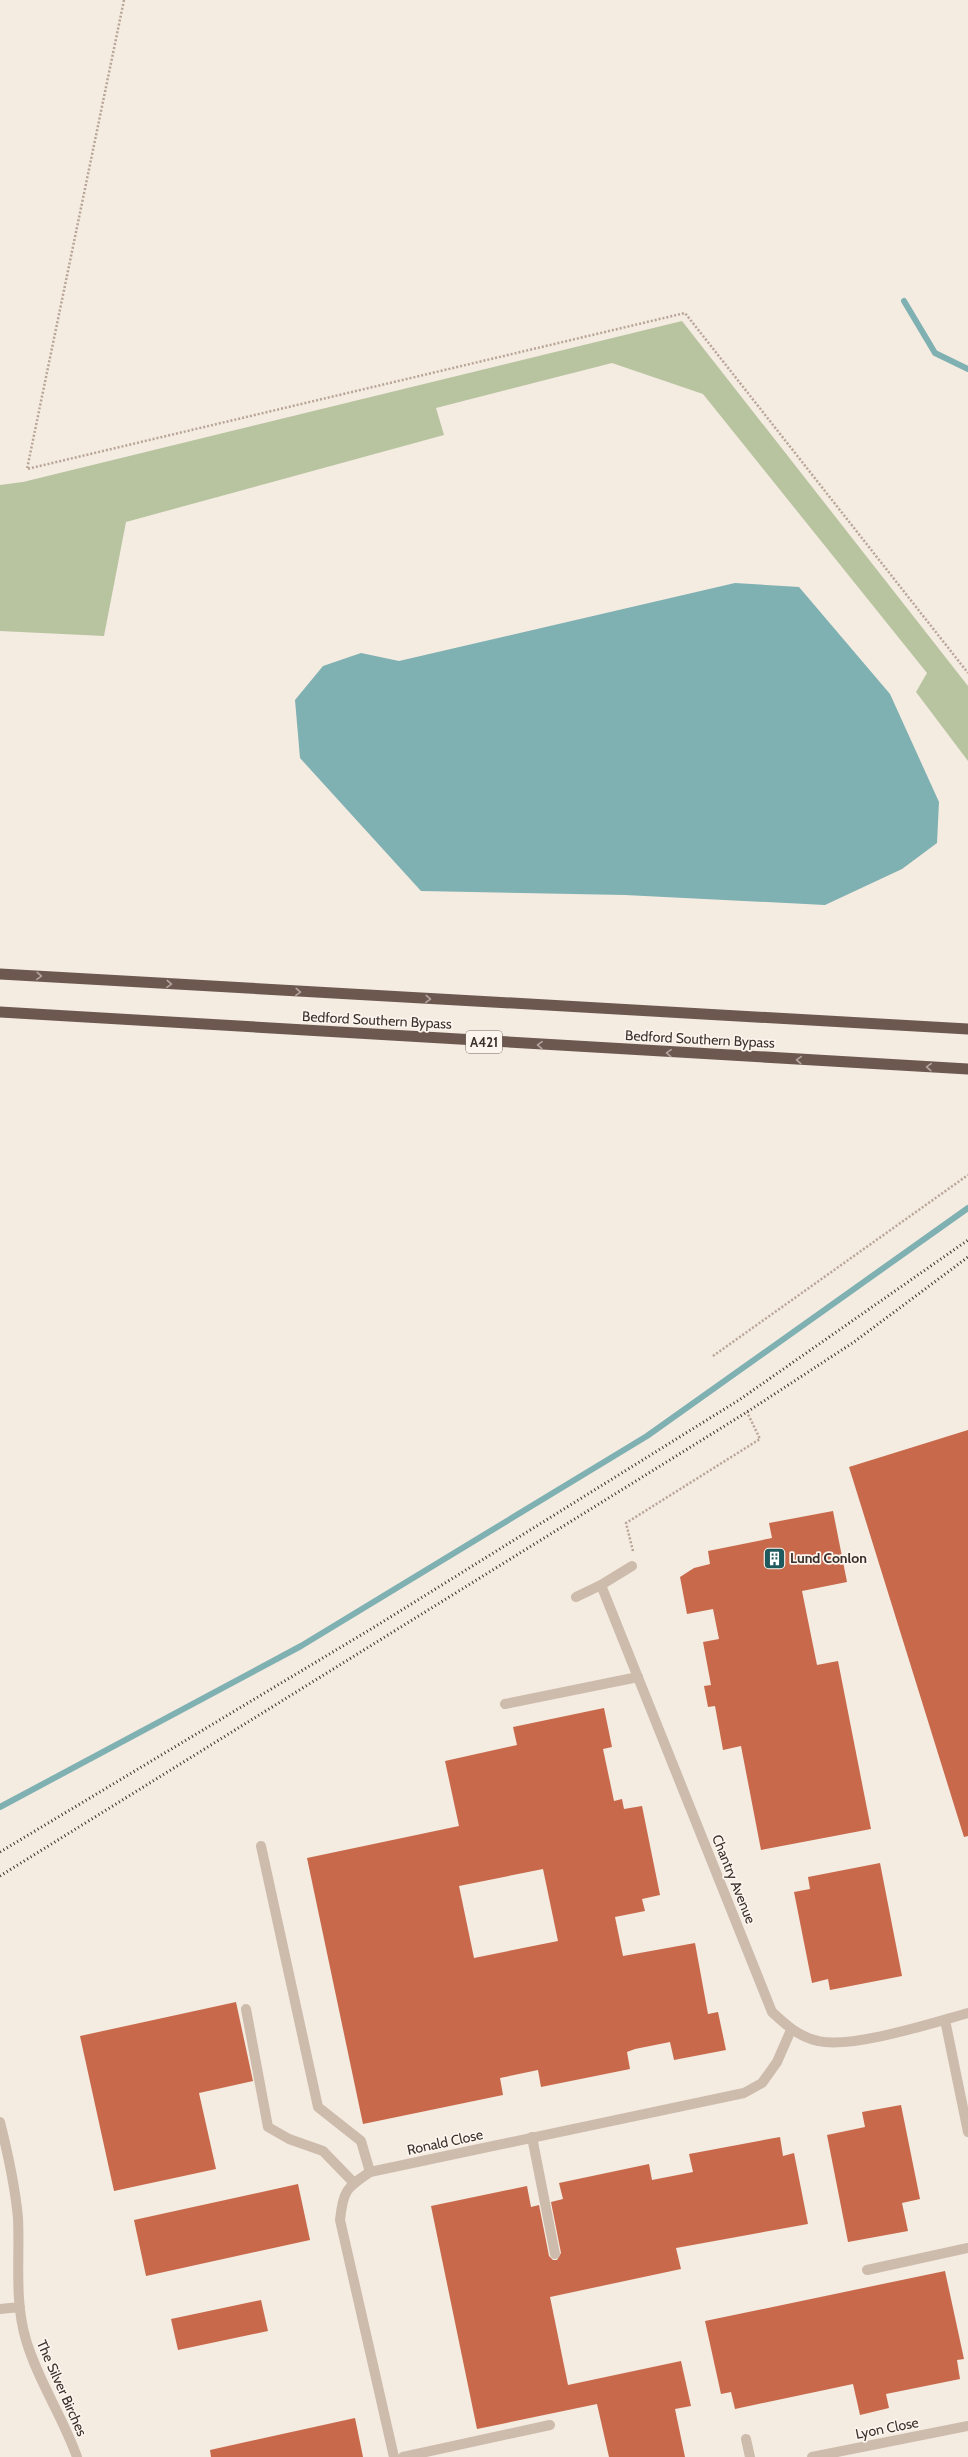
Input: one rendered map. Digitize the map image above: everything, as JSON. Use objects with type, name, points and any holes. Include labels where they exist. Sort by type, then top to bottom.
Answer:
[{"type":"highway","name":"Bedford Southern Bypass","points":[[0,974],[968,1029]]},
{"type":"highway","name":"Bedford Southern Bypass","points":[[0,1012],[968,1070]]},
{"type":"street","points":[[576,1597],[601,1585],[632,1566]]},
{"type":"street","name":"Chantry Avenue","points":[[601,1585],[772,2012],[791,2030],[818,2041],[850,2043],[968,2013]]},
{"type":"street","points":[[505,1704],[638,1677]]},
{"type":"street","points":[[261,1846],[318,2107],[361,2141],[370,2172]]},
{"type":"street","points":[[246,2009],[268,2127],[289,2139],[323,2151],[354,2183]]},
{"type":"street","points":[[944,2020],[968,2132]]},
{"type":"street","name":"Ronald Close","points":[[394,2457],[340,2220],[343,2196],[354,2183],[370,2172],[744,2093],[762,2083],[778,2062],[791,2030]]},
{"type":"street","name":"The Silver Birches","points":[[0,2122],[13,2172],[18,2219],[20,2307],[25,2339],[43,2384],[77,2457]]},
{"type":"street","points":[[532,2137],[555,2254]]},
{"type":"street","points":[[866,2270],[968,2248]]},
{"type":"street","points":[[0,2309],[20,2307]]},
{"type":"street","points":[[403,2457],[550,2425]]},
{"type":"street","name":"Lyon Close","points":[[812,2457],[968,2426]]},
{"type":"street","points":[[746,2439],[750,2457]]},
{"type":"path","points":[[124,0],[27,469],[685,313],[968,673]]},
{"type":"path","points":[[713,1356],[968,1175]]},
{"type":"path","points":[[632,1566],[633,1546],[626,1523],[760,1439],[747,1412]]},
{"type":"green space","points":[[682,321],[968,686],[968,761],[916,692],[927,673],[703,394],[612,363],[436,408],[444,435],[126,522],[104,636],[0,631],[0,485],[23,482]]},
{"type":"water","points":[[735,583],[799,587],[890,694],[939,802],[937,843],[902,869],[825,905],[625,895],[421,891],[300,758],[295,700],[323,666],[361,653],[399,661]]},
{"type":"building","points":[[968,1430],[968,1836],[964,1837],[849,1467]]},
{"type":"building","points":[[833,1511],[847,1582],[802,1591],[817,1665],[838,1661],[871,1829],[761,1850],[741,1746],[723,1750],[715,1706],[708,1707],[704,1686],[711,1685],[703,1642],[719,1639],[713,1609],[687,1614],[680,1577],[694,1568],[710,1564],[708,1551],[772,1538],[769,1523]]},
{"type":"building","points":[[604,1708],[612,1747],[603,1749],[614,1801],[622,1799],[624,1809],[642,1806],[660,1895],[642,1899],[645,1911],[615,1917],[623,1956],[695,1943],[708,2014],[718,2012],[726,2050],[674,2060],[670,2042],[635,2049],[627,2052],[630,2069],[541,2087],[538,2070],[500,2078],[503,2095],[363,2124],[307,1858],[459,1826],[445,1761],[517,1745],[513,1727]],"holes":[[[543,1869],[558,1941],[474,1958],[459,1886]]]},
{"type":"building","points":[[880,1863],[902,1976],[830,1990],[828,1979],[812,1983],[794,1892],[810,1889],[808,1877]]},
{"type":"building","points":[[236,2002],[253,2081],[199,2093],[216,2169],[114,2191],[80,2036]]},
{"type":"building","points":[[901,2105],[920,2199],[902,2203],[908,2231],[848,2242],[827,2135],[865,2127],[862,2112]]},
{"type":"building","points":[[780,2137],[783,2156],[794,2153],[808,2224],[676,2248],[681,2269],[550,2297],[568,2385],[681,2361],[691,2406],[675,2409],[685,2457],[609,2457],[597,2404],[477,2429],[431,2206],[527,2186],[531,2207],[539,2205],[549,2256],[553,2260],[557,2260],[561,2253],[551,2202],[563,2199],[559,2183],[649,2164],[652,2180],[693,2172],[689,2154]]},
{"type":"building","points":[[298,2184],[310,2240],[146,2276],[134,2220]]},
{"type":"building","points":[[945,2271],[964,2359],[957,2360],[960,2379],[886,2394],[889,2408],[860,2415],[853,2384],[735,2409],[731,2392],[721,2394],[705,2321]]},
{"type":"building","points":[[261,2300],[268,2331],[178,2350],[171,2319]]},
{"type":"building","points":[[355,2418],[363,2457],[211,2457],[210,2450]]},
{"type":"waterway","points":[[904,301],[935,353],[968,369]]},
{"type":"waterway","points":[[0,1807],[301,1646],[647,1436],[968,1208]]},
{"type":"railway","points":[[0,1852],[376,1626],[739,1400],[968,1240]]},
{"type":"railway","points":[[0,1876],[747,1412],[854,1342],[968,1257]]},
{"type":"place","name":"Lund Conlon","points":[[775,1558]]}]
